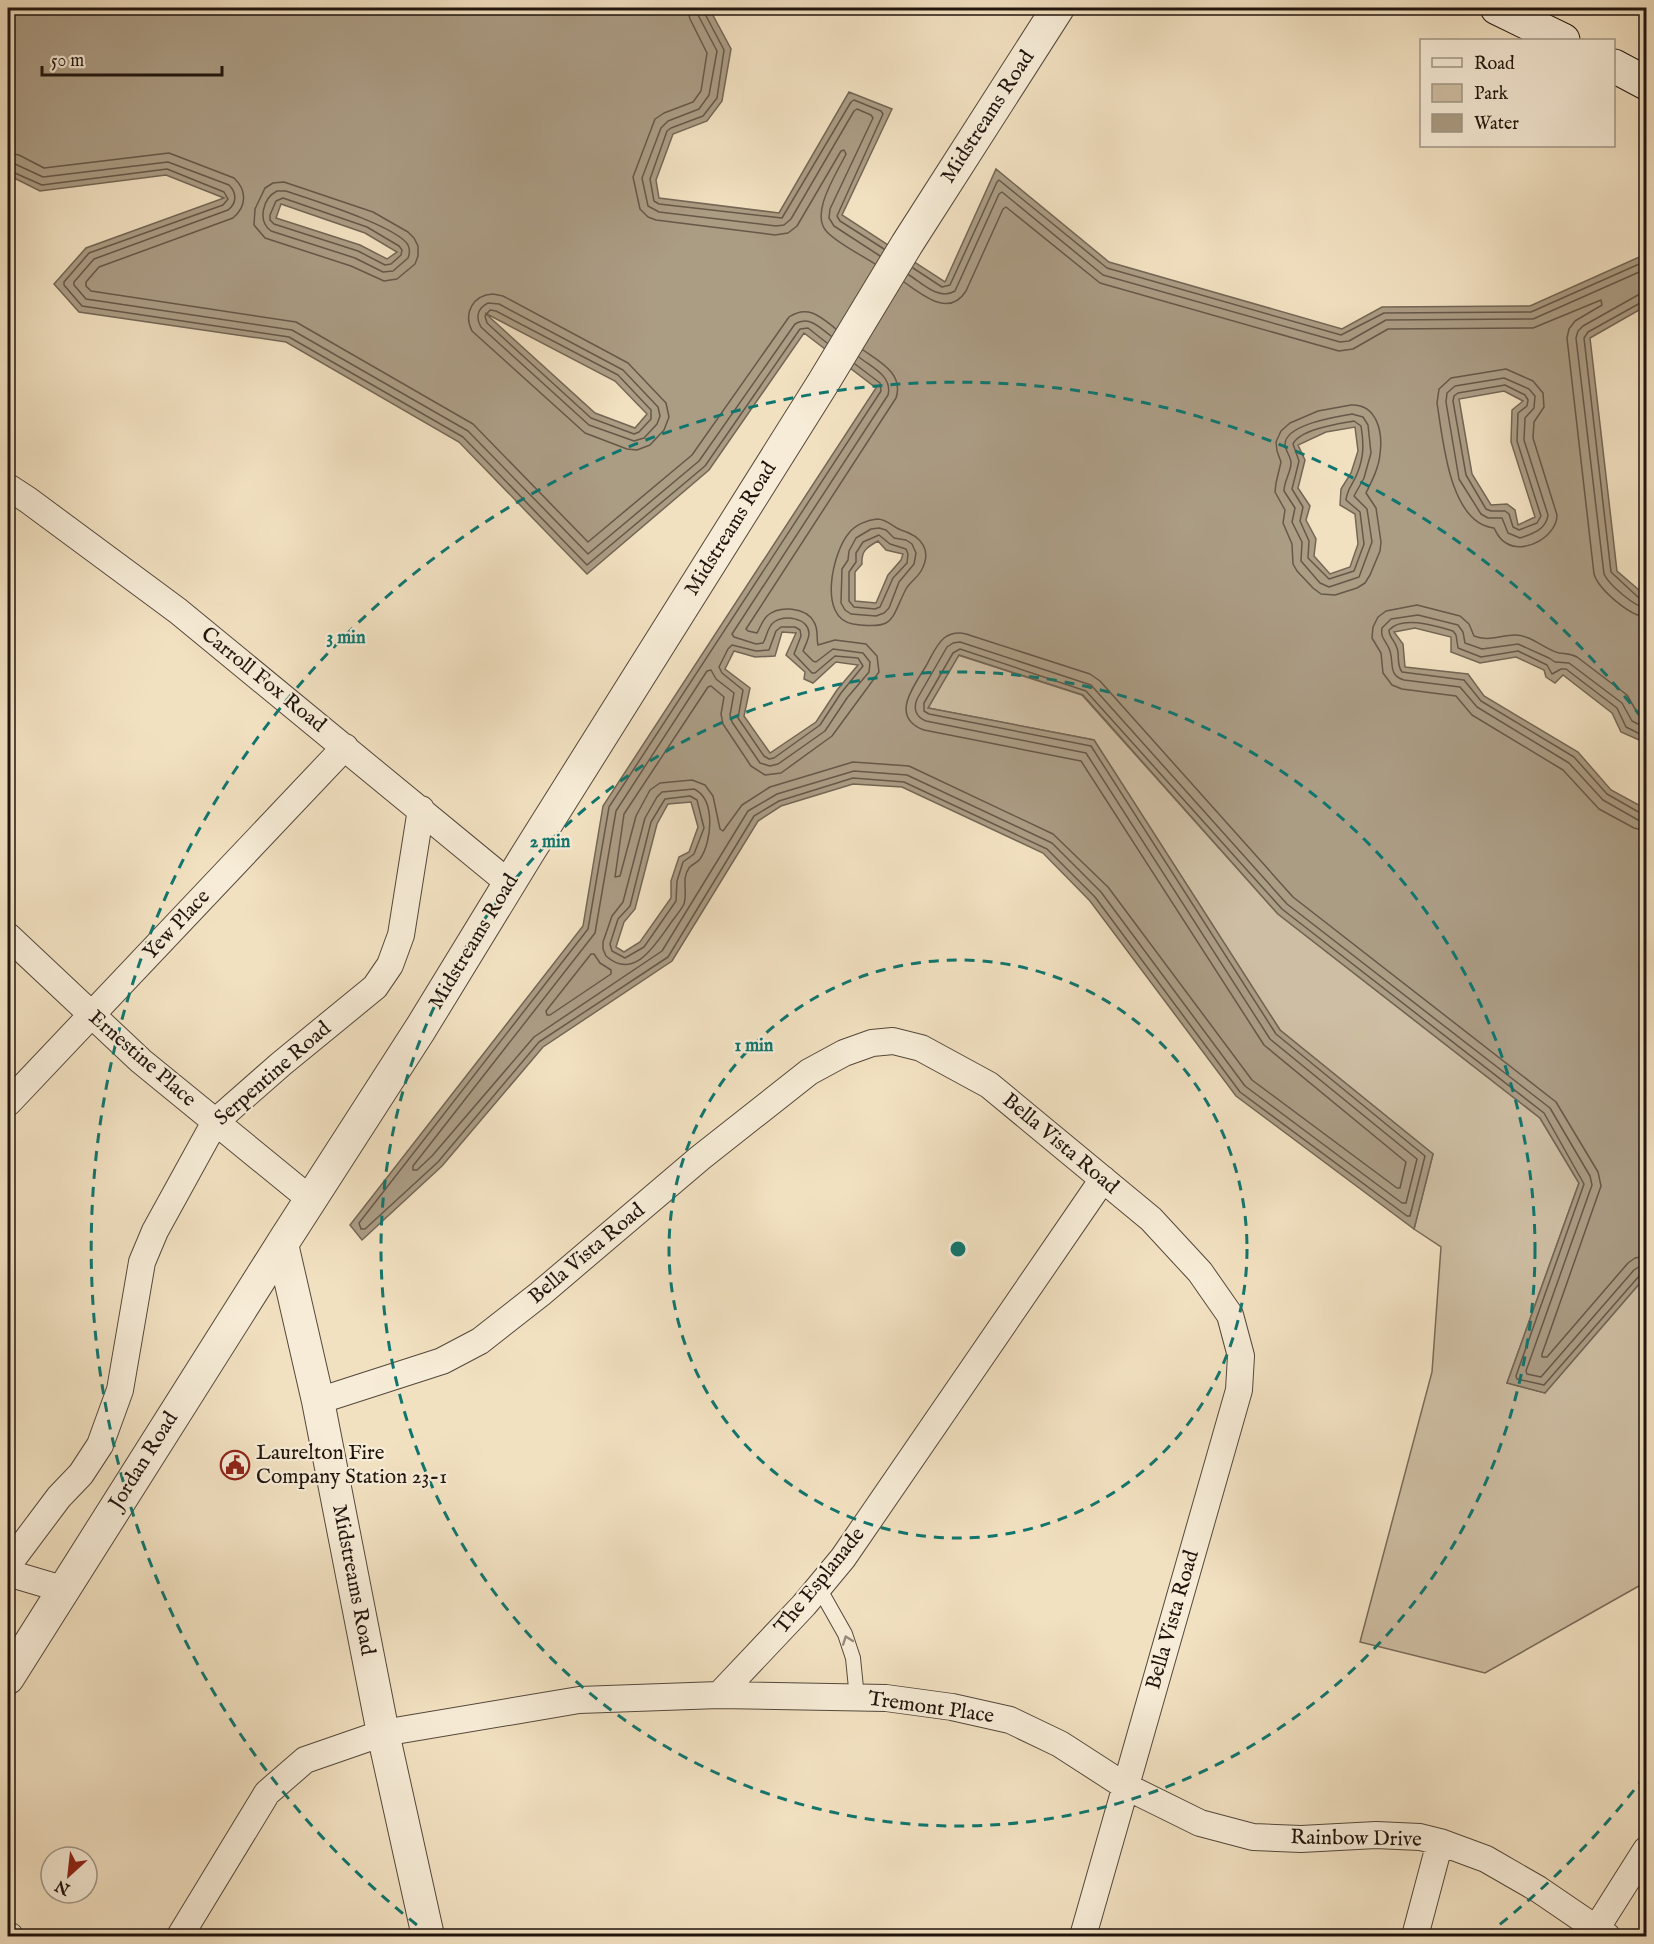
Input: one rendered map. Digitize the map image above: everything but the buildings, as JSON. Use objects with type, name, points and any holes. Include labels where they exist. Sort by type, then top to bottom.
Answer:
[{"type":"main road","points":[[1497,8],[1561,39]]},
{"type":"main road","points":[[1615,66],[1647,82]]},
{"type":"street","name":"Midstreams Road","points":[[428,1936],[383,1733],[318,1401],[282,1244],[421,1028],[908,244],[1058,8]]},
{"type":"street","name":"Carroll Fox Road","points":[[8,487],[178,611],[510,884]]},
{"type":"street","name":"Yew Place","points":[[8,1103],[345,747]]},
{"type":"street","name":"Serpentine Road","points":[[8,1565],[59,1497],[81,1474],[100,1446],[120,1390],[142,1262],[214,1122],[375,987],[390,965],[401,935],[421,809]]},
{"type":"street","name":"Ernestine Place","points":[[8,936],[141,1061],[310,1199]]},
{"type":"street","name":"Bella Vista Road","points":[[318,1401],[442,1361],[480,1341],[540,1294],[700,1158],[809,1072],[844,1053],[872,1043],[893,1041],[921,1048],[989,1085],[1151,1219],[1200,1272],[1230,1315],[1241,1356],[1239,1390],[1083,1936]]},
{"type":"street","name":"The Esplanade","points":[[719,1695],[819,1588],[843,1558],[1102,1179]]},
{"type":"street","name":"Jordan Road","points":[[8,1678],[62,1589],[282,1244]]},
{"type":"street","points":[[8,1573],[62,1589]]},
{"type":"street","name":"Tremont Place","points":[[719,1695],[886,1698],[952,1707],[1010,1720],[1060,1744],[1125,1786]]},
{"type":"street","points":[[180,1936],[267,1792],[305,1760],[383,1733],[579,1700],[719,1695]]},
{"type":"street","name":"Rainbow Drive","points":[[1125,1786],[1200,1823],[1253,1837],[1301,1839],[1376,1835],[1420,1837],[1440,1842],[1486,1859],[1538,1890],[1602,1933]]},
{"type":"street","points":[[1415,1936],[1440,1842]]},
{"type":"street","points":[[1602,1933],[1647,1850]]},
{"type":"lane","points":[[819,1588],[845,1634],[853,1658],[857,1698]]},
{"type":"green space","points":[[958,655],[1082,695],[1278,914],[1540,1118],[1579,1183],[1507,1383],[1545,1393],[1646,1276],[1646,1582],[1485,1673],[1360,1642],[1432,1372],[1441,1247],[1414,1229],[1433,1154],[1280,1030],[1094,740],[928,708]]},
{"type":"water","points":[[8,8],[709,8],[731,49],[722,101],[707,121],[673,134],[656,180],[659,198],[779,213],[849,92],[892,109],[842,215],[945,282],[996,169],[1109,262],[1342,329],[1382,307],[1530,306],[1646,254],[1646,306],[1590,338],[1617,571],[1646,596],[1646,743],[1621,732],[1612,713],[1563,675],[1555,683],[1546,677],[1544,670],[1516,657],[1480,663],[1451,652],[1451,637],[1415,628],[1394,632],[1403,644],[1405,667],[1468,674],[1484,696],[1578,752],[1611,790],[1646,809],[1646,1276],[1545,1393],[1507,1383],[1579,1183],[1540,1118],[1278,914],[1083,695],[959,655],[928,708],[1094,740],[1280,1030],[1433,1154],[1414,1229],[1236,1096],[1090,901],[1043,853],[902,787],[853,784],[781,806],[758,821],[672,961],[543,1047],[442,1166],[362,1240],[350,1225],[583,926],[603,806],[876,388],[804,333],[709,470],[587,574],[459,442],[286,342],[79,312],[54,284],[86,248],[224,198],[166,175],[40,191],[8,175]],"holes":[[[281,204],[365,233],[397,252],[387,259],[360,245],[276,218]],[[485,313],[615,381],[647,414],[635,428],[595,413]],[[1504,391],[1523,401],[1512,410],[1511,442],[1535,517],[1518,525],[1515,510],[1507,504],[1491,505],[1472,474],[1459,399]],[[1355,427],[1358,451],[1351,473],[1341,489],[1340,505],[1355,514],[1358,544],[1350,567],[1330,574],[1314,556],[1316,539],[1306,520],[1310,506],[1298,488],[1305,460],[1298,445],[1326,432]],[[878,541],[886,550],[903,554],[901,560],[888,575],[876,603],[855,601],[855,572],[862,564],[864,553]],[[782,632],[796,633],[786,655],[805,672],[804,679],[813,683],[836,662],[858,665],[837,690],[816,722],[770,753],[744,716],[750,688],[725,669],[734,651],[755,657],[775,656]],[[691,802],[698,827],[689,852],[679,857],[671,881],[671,898],[640,942],[624,952],[616,947],[624,922],[635,909],[657,824],[668,804]]]},
{"type":"place","name":"Laurelton Fire Company Station 23-1","points":[[235,1465]]}]
